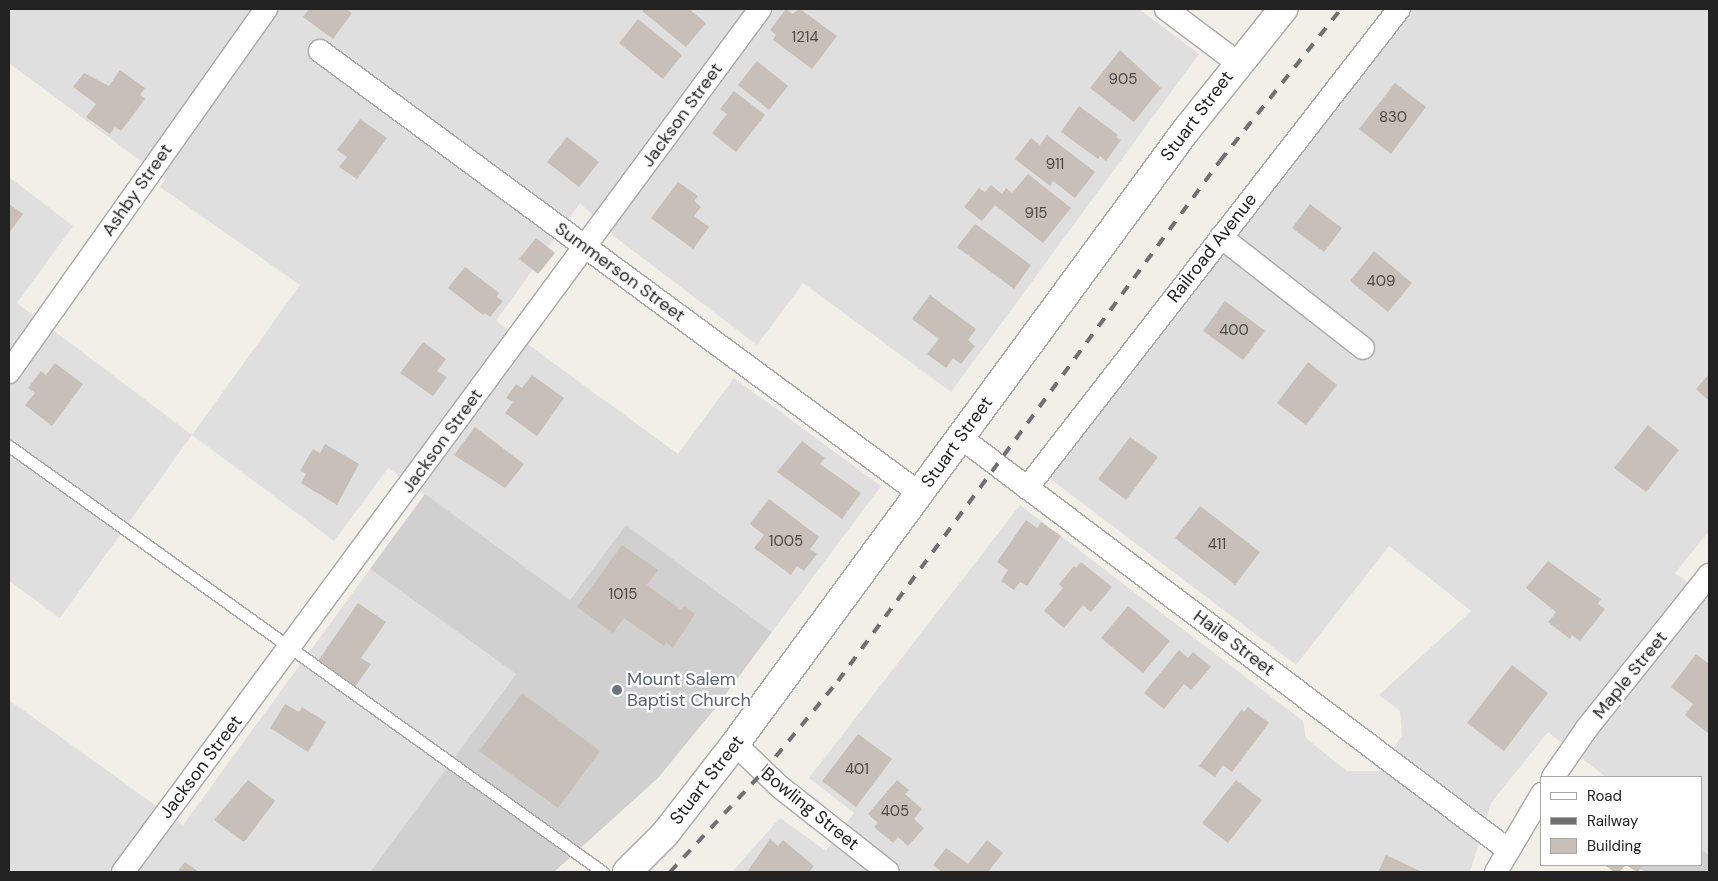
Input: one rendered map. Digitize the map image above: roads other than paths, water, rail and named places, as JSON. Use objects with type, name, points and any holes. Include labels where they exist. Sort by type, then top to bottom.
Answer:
[{"type":"street","name":"Jackson Street","points":[[123,872],[760,9]]},
{"type":"street","points":[[1166,9],[1238,63]]},
{"type":"street","name":"Stuart Street","points":[[627,872],[665,834],[736,744],[960,437],[1238,63],[1283,9]]},
{"type":"street","name":"Railroad Avenue","points":[[1027,488],[1399,9]]},
{"type":"street","name":"Ashby Street","points":[[9,372],[263,10]]},
{"type":"street","name":"Summerson Street","points":[[320,52],[919,493]]},
{"type":"street","points":[[1221,237],[1363,348]]},
{"type":"street","name":"Haile Street","points":[[960,437],[1507,849]]},
{"type":"street","name":"Maple Street","points":[[1554,776],[1587,728],[1709,575]]},
{"type":"street","name":"Bowling Street","points":[[736,744],[780,787],[888,872]]},
{"type":"street","points":[[1496,872],[1507,849],[1540,797]]},
{"type":"lane","points":[[9,446],[603,872]]},
{"type":"railway","points":[[670,872],[763,772],[838,681],[1220,161],[1341,9]]},
{"type":"place","name":"Mount Salem Baptist Church","points":[[617,690]]}]
